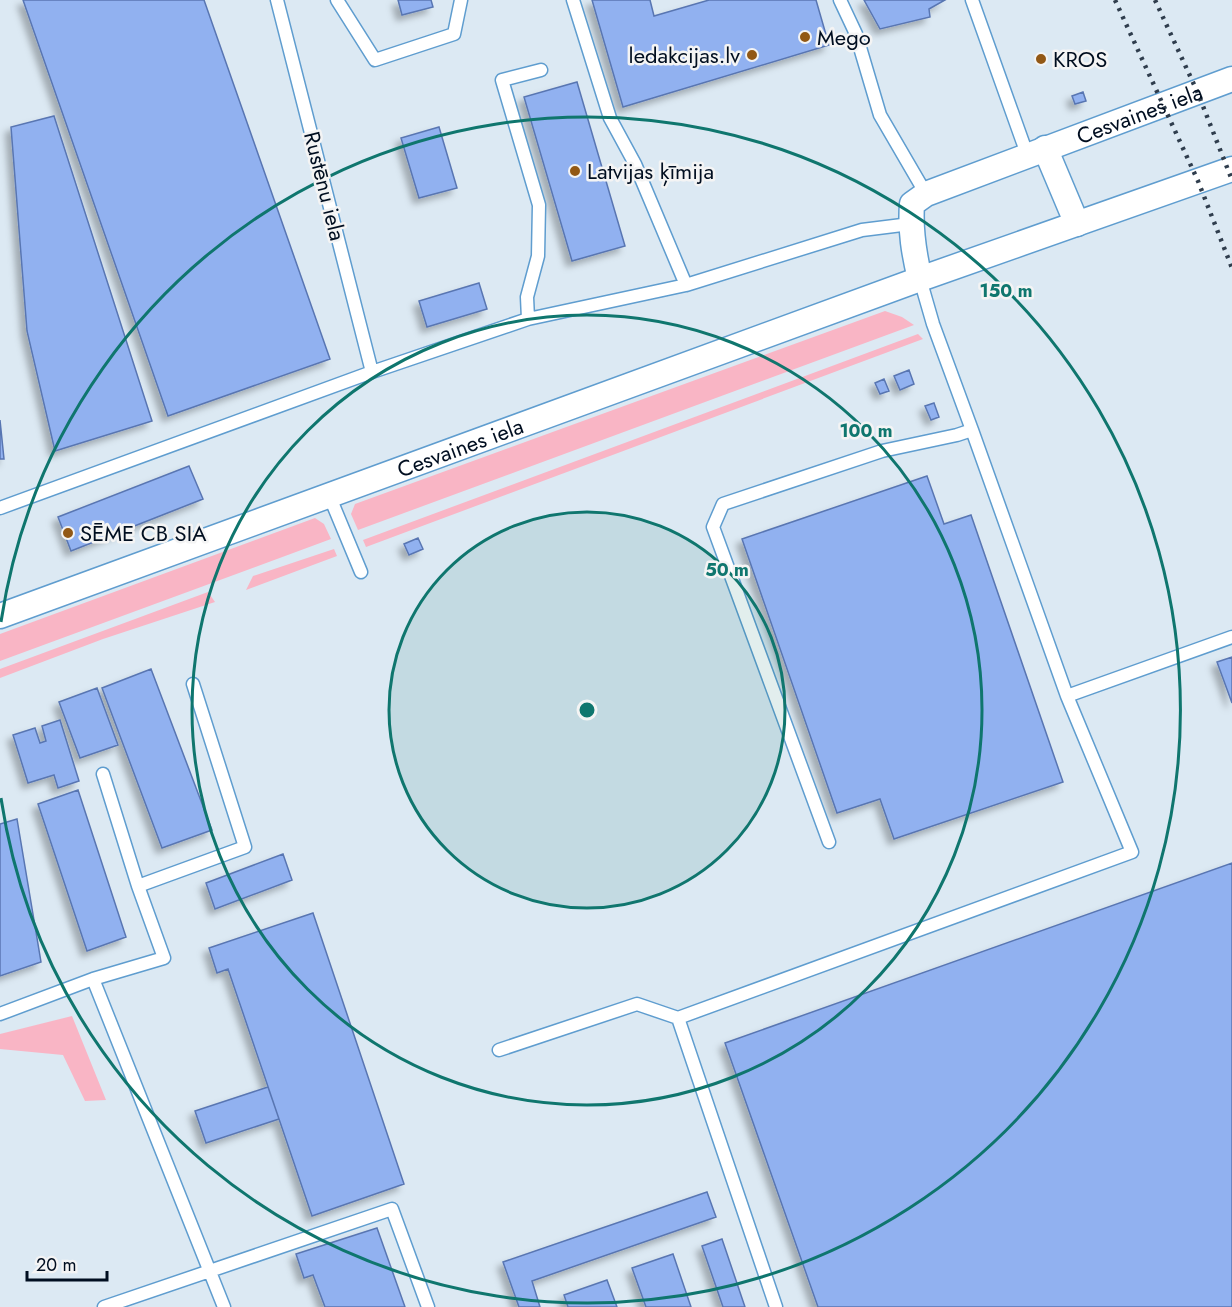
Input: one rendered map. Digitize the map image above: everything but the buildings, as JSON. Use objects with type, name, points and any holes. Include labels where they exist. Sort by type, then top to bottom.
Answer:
[{"type":"street","name":"Cesvaines iela","points":[[926,194],[1232,79]]},
{"type":"street","name":"Cesvaines iela","points":[[1036,151],[1077,224]]},
{"type":"street","name":"Cesvaines iela","points":[[0,616],[920,279],[1232,169]]},
{"type":"street","points":[[920,279],[910,224],[912,204],[926,194]]},
{"type":"lane","name":"Rustēnu iela","points":[[277,0],[372,372]]},
{"type":"lane","points":[[337,0],[375,60],[454,34],[460,0]]},
{"type":"lane","points":[[573,0],[610,118],[635,164],[686,285]]},
{"type":"lane","points":[[840,0],[856,34],[880,115],[926,194]]},
{"type":"lane","points":[[972,0],[1036,151]]},
{"type":"lane","points":[[528,319],[526,297],[538,256],[539,205],[502,80],[541,70]]},
{"type":"lane","points":[[0,508],[372,372],[528,319],[686,285],[862,230],[910,224]]},
{"type":"lane","points":[[499,1050],[637,1004],[678,1018],[1132,852],[1067,696],[933,324],[920,279]]},
{"type":"lane","points":[[829,842],[713,527],[723,504],[882,451],[972,430]]},
{"type":"lane","points":[[329,495],[361,572]]},
{"type":"lane","points":[[1067,696],[1232,637]]},
{"type":"lane","points":[[138,886],[245,847],[193,684]]},
{"type":"lane","points":[[0,1014],[93,979],[164,958],[138,886],[103,774]]},
{"type":"lane","points":[[93,979],[224,1307]]},
{"type":"lane","points":[[678,1018],[776,1307]]},
{"type":"lane","points":[[104,1307],[392,1209],[428,1307]]},
{"type":"shaded area","points":[[885,311],[902,317],[914,325],[358,530],[351,514],[355,504]]},
{"type":"shaded area","points":[[918,334],[923,339],[366,547],[363,540]]},
{"type":"shaded area","points":[[315,518],[324,524],[331,539],[0,661],[0,634]]},
{"type":"shaded area","points":[[334,549],[337,556],[246,590],[253,576]]},
{"type":"shaded area","points":[[208,592],[215,602],[103,639],[0,678],[0,669]]},
{"type":"shaded area","points":[[72,1016],[106,1100],[85,1101],[63,1055],[0,1049],[0,1034]]},
{"type":"railway","points":[[1115,0],[1198,181],[1232,268]]},
{"type":"railway","points":[[1155,0],[1197,91],[1232,180]]},
{"type":"place","name":"Mego","points":[[805,37]]},
{"type":"place","name":"ledakcijas.lv","points":[[752,55]]},
{"type":"place","name":"KROS","points":[[1041,59]]},
{"type":"place","name":"Latvijas ķīmija","points":[[575,171]]},
{"type":"place","name":"SĒME CB SIA","points":[[68,533]]}]
